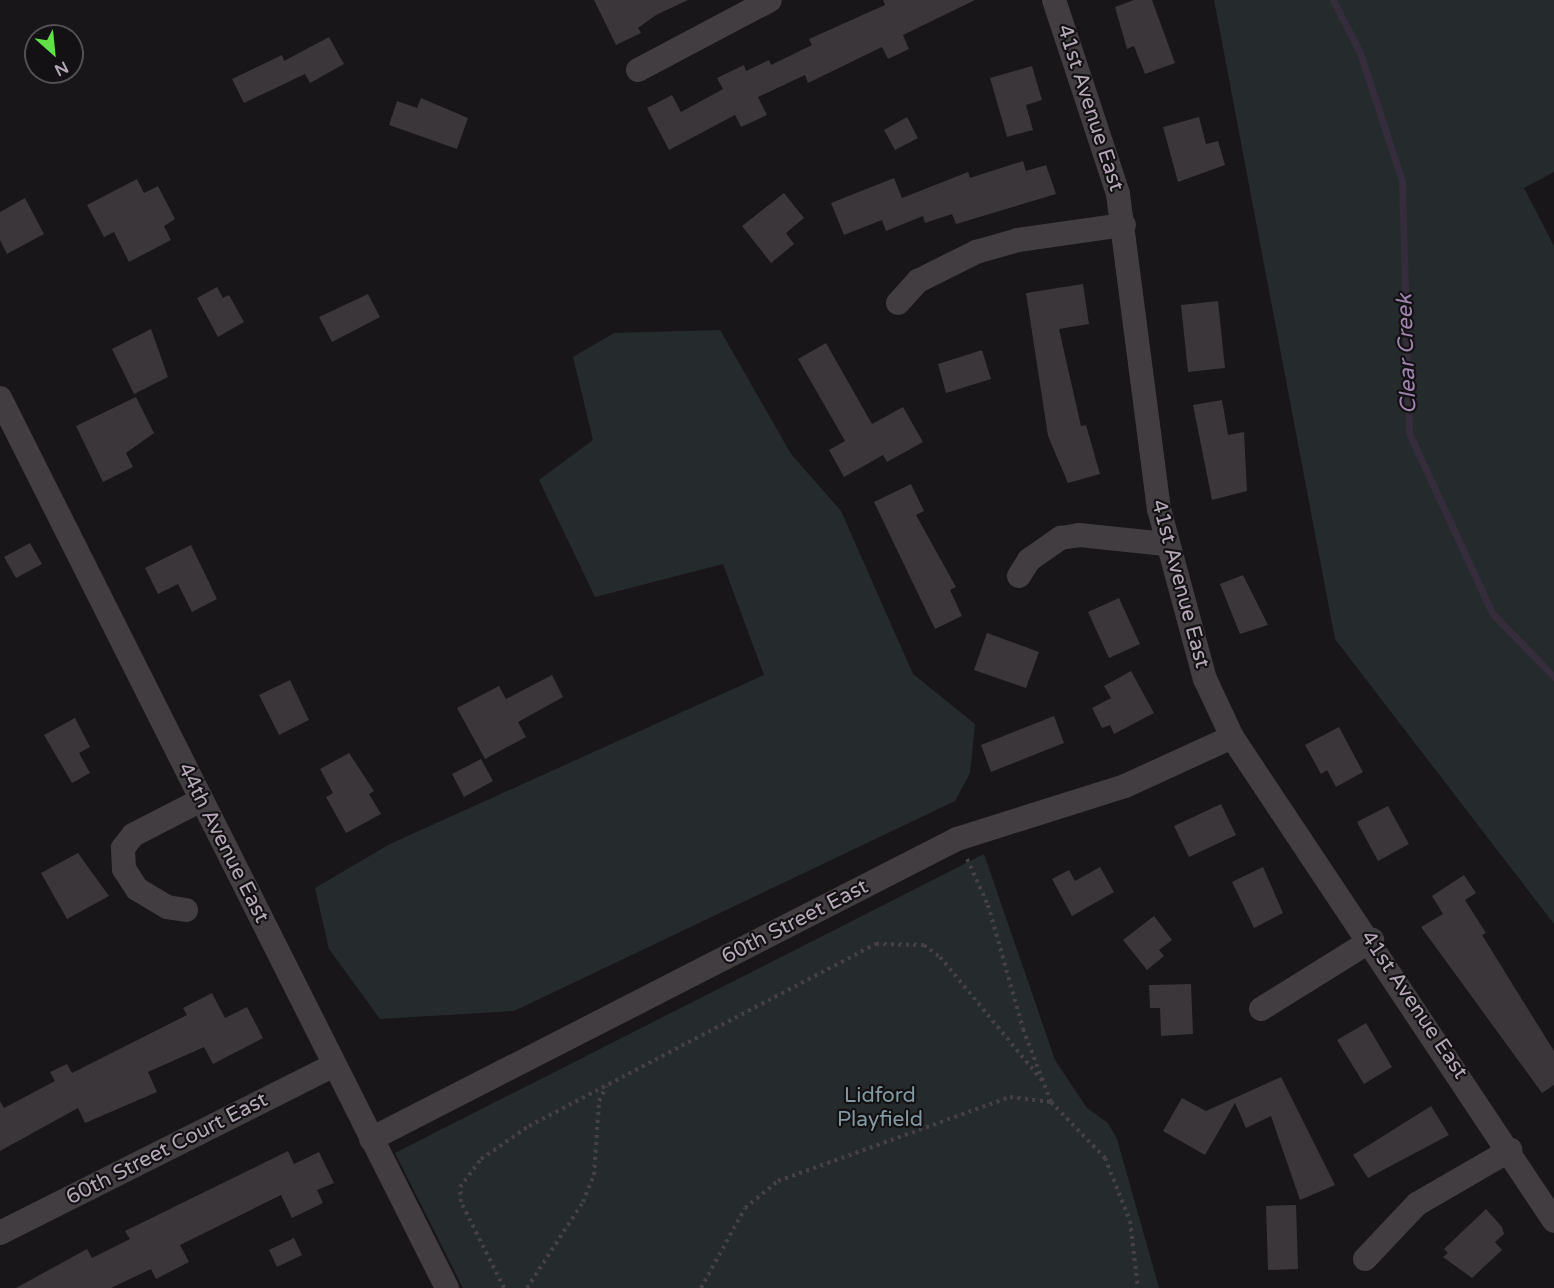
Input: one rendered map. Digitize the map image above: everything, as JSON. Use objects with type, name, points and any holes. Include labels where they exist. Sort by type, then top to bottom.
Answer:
[{"type":"street","points":[[638,70],[770,0]]},
{"type":"street","name":"41st Avenue East","points":[[1054,0],[1110,162],[1124,225],[1152,469],[1166,543],[1196,653],[1232,737],[1372,940],[1554,1221]]},
{"type":"street","points":[[898,303],[918,281],[976,252],[1018,240],[1124,225]]},
{"type":"street","name":"44th Avenue East","points":[[0,398],[447,1288]]},
{"type":"street","points":[[1019,576],[1029,560],[1061,538],[1079,534],[1166,543]]},
{"type":"street","name":"60th Street East","points":[[371,1140],[957,839],[1125,786],[1232,737]]},
{"type":"street","points":[[186,910],[167,907],[137,889],[124,869],[123,848],[133,835],[201,800]]},
{"type":"street","points":[[1261,1009],[1372,940]]},
{"type":"street","name":"60th Street Court East","points":[[0,1233],[334,1065]]},
{"type":"street","points":[[1365,1259],[1417,1204],[1510,1150]]},
{"type":"path","points":[[957,839],[988,905],[1052,1102],[1105,1158],[1122,1193],[1138,1288]]},
{"type":"path","points":[[504,1288],[459,1187],[481,1159],[529,1126],[876,944],[897,941],[924,945],[940,957],[1045,1084]]},
{"type":"path","points":[[527,1288],[583,1202],[594,1175],[599,1101],[606,1086]]},
{"type":"path","points":[[701,1288],[746,1208],[778,1181],[1010,1098],[1052,1102]]},
{"type":"green space","points":[[1214,0],[1554,0],[1554,172],[1524,188],[1554,246],[1554,924],[1335,639]]},
{"type":"green space","points":[[720,330],[791,454],[841,511],[913,674],[975,724],[970,773],[955,801],[514,1011],[380,1019],[329,949],[315,888],[390,844],[764,675],[723,564],[595,597],[539,480],[593,440],[573,357],[614,333]]},
{"type":"green space","name":"Lidford Playfield","points":[[984,854],[1055,1060],[1087,1108],[1108,1123],[1117,1139],[1159,1288],[463,1288],[395,1153]]},
{"type":"building","points":[[594,0],[688,0],[656,15],[638,28],[641,33],[616,45]]},
{"type":"building","points":[[883,0],[975,0],[903,35],[909,49],[888,59],[882,47],[808,83],[805,75],[758,97],[767,115],[741,127],[735,115],[669,150],[647,108],[672,95],[681,112],[723,89],[717,78],[744,65],[746,71],[769,60],[771,65],[812,45],[809,39],[885,5]]},
{"type":"building","points":[[1134,0],[1152,0],[1175,63],[1145,74],[1134,46],[1127,49],[1115,7]]},
{"type":"building","points":[[329,37],[344,64],[310,83],[305,74],[244,103],[232,79],[282,55],[284,61]]},
{"type":"building","points":[[1032,66],[1042,100],[1026,105],[1033,130],[1007,137],[990,78]]},
{"type":"building","points":[[421,98],[468,118],[457,149],[389,125],[397,101],[417,108]]},
{"type":"building","points":[[907,117],[918,138],[895,150],[884,130]]},
{"type":"building","points":[[1199,117],[1206,144],[1218,141],[1225,165],[1178,182],[1163,127]]},
{"type":"building","points":[[1023,161],[1026,171],[1046,165],[1056,194],[956,224],[952,214],[925,223],[923,216],[886,231],[882,220],[844,235],[831,203],[894,178],[902,198],[968,172],[970,178]]},
{"type":"building","points":[[137,179],[144,193],[158,186],[175,219],[164,226],[171,240],[129,262],[114,232],[104,237],[87,205]]},
{"type":"building","points":[[784,193],[804,218],[786,233],[794,244],[771,263],[742,226]]},
{"type":"building","points":[[25,198],[44,234],[7,254],[0,240],[0,212]]},
{"type":"building","points":[[1083,284],[1089,324],[1059,329],[1081,426],[1086,425],[1100,474],[1068,483],[1048,436],[1026,293]]},
{"type":"building","points":[[217,287],[223,298],[229,295],[244,322],[218,337],[197,298]]},
{"type":"building","points":[[368,294],[380,317],[332,342],[319,317]]},
{"type":"building","points":[[1218,301],[1225,368],[1188,372],[1181,305]]},
{"type":"building","points":[[151,329],[168,377],[134,394],[112,349]]},
{"type":"building","points":[[826,343],[872,424],[903,407],[923,442],[887,462],[883,455],[844,477],[829,450],[845,441],[798,359]]},
{"type":"building","points":[[982,350],[991,379],[946,393],[938,364]]},
{"type":"building","points":[[136,397],[154,433],[126,453],[133,467],[103,482],[76,426]]},
{"type":"building","points":[[1222,400],[1228,435],[1244,432],[1247,491],[1212,500],[1193,405]]},
{"type":"building","points":[[911,484],[924,511],[916,515],[956,587],[950,590],[962,616],[935,629],[874,502]]},
{"type":"building","points":[[30,543],[42,564],[16,578],[4,557]]},
{"type":"building","points":[[191,545],[217,599],[192,612],[178,584],[158,594],[145,568]]},
{"type":"building","points":[[1243,575],[1268,625],[1240,634],[1220,584]]},
{"type":"building","points":[[1119,598],[1140,644],[1109,658],[1088,612]]},
{"type":"building","points":[[987,633],[1039,652],[1026,688],[974,670]]},
{"type":"building","points":[[1131,671],[1154,713],[1114,734],[1110,725],[1102,728],[1092,708],[1111,698],[1104,686]]},
{"type":"building","points":[[552,675],[563,697],[518,722],[526,737],[485,759],[457,708],[499,686],[506,699]]},
{"type":"building","points":[[290,680],[309,720],[279,735],[259,695]]},
{"type":"building","points":[[1054,716],[1064,743],[991,772],[981,745]]},
{"type":"building","points":[[75,718],[90,747],[79,753],[90,773],[72,783],[44,735]]},
{"type":"building","points":[[1339,727],[1363,772],[1336,787],[1327,770],[1321,774],[1305,745]]},
{"type":"building","points":[[349,753],[374,791],[369,794],[381,814],[346,833],[326,797],[333,793],[320,769]]},
{"type":"building","points":[[481,759],[493,781],[464,797],[452,774]]},
{"type":"building","points":[[1221,804],[1236,835],[1189,857],[1174,826]]},
{"type":"building","points":[[1388,806],[1409,844],[1378,861],[1357,822]]},
{"type":"building","points":[[78,853],[109,896],[67,919],[41,873]]},
{"type":"building","points":[[1100,867],[1114,892],[1072,916],[1052,879],[1069,870],[1075,881]]},
{"type":"building","points":[[1263,867],[1283,913],[1254,928],[1232,882]]},
{"type":"building","points":[[1464,875],[1476,893],[1465,900],[1486,933],[1482,935],[1554,1051],[1554,1085],[1542,1093],[1421,927],[1443,914],[1432,896]]},
{"type":"building","points":[[1154,916],[1172,940],[1159,950],[1164,956],[1147,970],[1123,940]]},
{"type":"building","points":[[1191,984],[1193,1034],[1161,1036],[1160,1008],[1150,1008],[1149,985]]},
{"type":"building","points":[[212,993],[225,1018],[247,1007],[263,1038],[213,1064],[204,1047],[148,1072],[157,1092],[85,1123],[78,1108],[0,1151],[0,1101],[4,1108],[55,1081],[50,1072],[67,1064],[72,1073],[187,1015],[183,1008]]},
{"type":"building","points":[[1366,1023],[1392,1067],[1364,1084],[1337,1040]]},
{"type":"building","points":[[1281,1077],[1335,1185],[1300,1200],[1271,1116],[1246,1128],[1235,1103],[1205,1155],[1163,1131],[1182,1098],[1206,1111]]},
{"type":"building","points":[[1431,1106],[1449,1135],[1368,1178],[1353,1155]]},
{"type":"building","points":[[288,1151],[294,1164],[319,1152],[334,1183],[317,1190],[323,1203],[292,1218],[281,1195],[180,1245],[189,1262],[156,1279],[151,1269],[111,1288],[16,1288],[87,1249],[92,1258],[130,1239],[125,1231]]},
{"type":"building","points":[[1296,1205],[1298,1269],[1268,1270],[1266,1206]]},
{"type":"building","points":[[1486,1209],[1502,1227],[1504,1234],[1495,1242],[1502,1250],[1472,1278],[1443,1257],[1448,1253],[1444,1249]]},
{"type":"building","points":[[294,1238],[302,1255],[277,1267],[269,1250]]},
{"type":"waterway","name":"Clear Creek","points":[[1333,0],[1360,53],[1402,181],[1409,433],[1492,613],[1554,677]]}]
